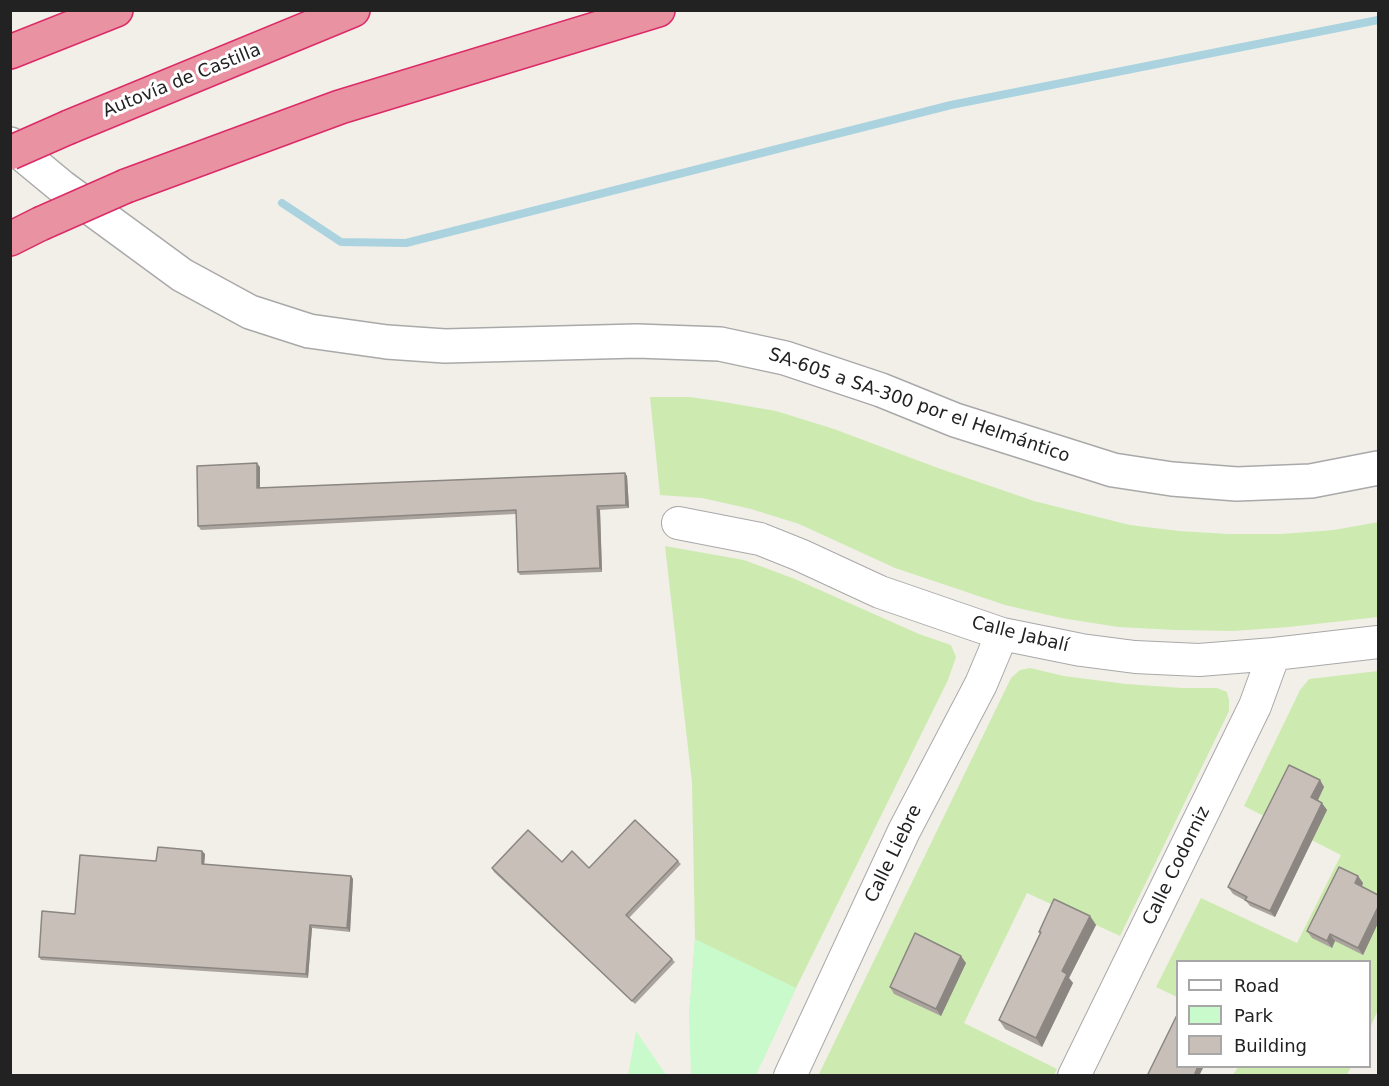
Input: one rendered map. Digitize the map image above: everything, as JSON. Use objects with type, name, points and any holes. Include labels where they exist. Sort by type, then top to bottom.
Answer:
[{"type":"highway","points":[[10,52],[116,10]]},
{"type":"highway","name":"Autovía de Castilla","points":[[10,153],[353,10]]},
{"type":"highway","points":[[10,239],[126,186],[340,107],[658,10]]},
{"type":"street","name":"SA-605 a SA-300 por el Helmántico","points":[[10,144],[62,187],[182,275],[250,312],[309,331],[387,342],[445,346],[637,341],[720,344],[785,358],[881,390],[955,420],[1113,470],[1172,479],[1238,484],[1311,481],[1378,468]]},
{"type":"street","name":"Calle Jabalí","points":[[678,523],[760,539],[801,555],[880,592],[1002,634],[1081,650],[1134,657],[1199,660],[1378,642]]},
{"type":"street","name":"Calle Liebre","points":[[790,1076],[904,831],[981,684],[1002,634]]},
{"type":"street","name":"Calle Codorniz","points":[[1074,1076],[1255,706],[1274,654]]},
{"type":"green space","points":[[650,397],[689,397],[776,411],[834,429],[1034,501],[1130,525],[1229,534],[1281,534],[1334,530],[1378,522],[1378,617],[1233,631],[1175,630],[1118,627],[1061,618],[1005,605],[895,568],[799,524],[751,509],[702,498],[660,495]]},
{"type":"green space","points":[[665,546],[744,560],[795,579],[919,634],[951,645],[956,657],[948,680],[796,988],[762,1062],[689,1016],[695,939],[692,783]]},
{"type":"green space","points":[[1030,668],[1064,676],[1126,684],[1217,688],[1227,692],[1229,700],[1229,711],[1120,936],[1027,893],[964,1023],[1057,1069],[1054,1075],[818,1076],[1011,678],[1020,670]]},
{"type":"green space","points":[[1378,671],[1378,1010],[1371,1026],[1371,960],[1176,960],[1176,997],[1156,987],[1201,898],[1297,943],[1341,855],[1244,806],[1300,690],[1309,679]]},
{"type":"green space","points":[[695,939],[796,988],[756,1075],[691,1075],[689,1016]]},
{"type":"green space","points":[[636,1031],[666,1075],[628,1075]]},
{"type":"green space","points":[[1237,1068],[1350,1068],[1347,1075],[1233,1075]]},
{"type":"building","points":[[257,463],[257,488],[625,473],[626,505],[597,506],[600,568],[518,572],[516,510],[198,526],[197,466]]},
{"type":"building","points":[[1289,765],[1320,780],[1311,797],[1322,803],[1270,911],[1245,900],[1247,897],[1228,887]]},
{"type":"building","points":[[635,820],[678,861],[626,915],[672,959],[632,1001],[492,868],[528,830],[562,862],[572,851],[589,868]]},
{"type":"building","points":[[158,847],[202,851],[202,864],[351,876],[347,928],[310,925],[306,974],[39,957],[42,911],[75,914],[80,855],[156,861]]},
{"type":"building","points":[[1339,867],[1358,876],[1355,883],[1378,895],[1378,907],[1358,948],[1330,934],[1327,941],[1307,931]]},
{"type":"building","points":[[1054,899],[1090,916],[1062,971],[1067,974],[1036,1038],[999,1020],[1041,932],[1039,932]]},
{"type":"building","points":[[915,933],[961,956],[936,1009],[890,987]]},
{"type":"building","points":[[1176,1017],[1176,1068],[1197,1068],[1194,1076],[1147,1076]]},
{"type":"waterway","points":[[282,203],[341,242],[406,243],[951,105],[1378,20]]}]
